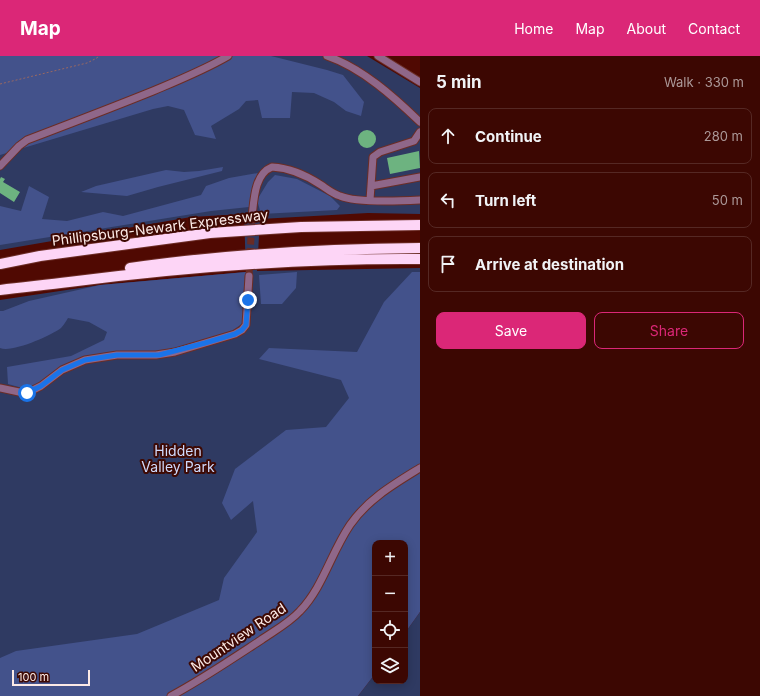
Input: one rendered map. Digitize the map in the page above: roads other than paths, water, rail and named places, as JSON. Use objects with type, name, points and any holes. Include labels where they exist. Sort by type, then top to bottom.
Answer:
[{"type":"highway","name":"Phillipsburg-Newark Expressway","points":[[0,264],[47,254],[210,233],[313,226],[420,225]]},
{"type":"highway","points":[[28,286],[91,273],[211,258],[286,252],[420,248]]},
{"type":"highway","points":[[0,290],[169,270],[229,265],[335,260],[420,259]]},
{"type":"street","points":[[0,166],[19,146],[27,140],[118,106],[195,74],[228,56]]},
{"type":"street","points":[[327,56],[338,60],[371,80],[420,122]]},
{"type":"street","points":[[378,56],[420,82]]},
{"type":"street","points":[[370,200],[373,157],[380,152],[417,144],[420,132]]},
{"type":"street","points":[[252,217],[259,180],[263,173],[272,167],[302,174],[341,197],[370,200],[420,200]]},
{"type":"street","points":[[371,186],[420,176]]},
{"type":"street","points":[[0,388],[27,393],[41,386],[62,370],[85,360],[117,355],[159,355],[235,334],[242,330],[246,325],[249,276]]},
{"type":"street","name":"Mountview Road","points":[[171,696],[248,649],[300,612],[318,587],[350,525],[362,510],[378,496],[420,468]]},
{"type":"tunnel","points":[[249,276],[252,217]]},
{"type":"park label","name":"Hidden Valley Park","points":[[178,458]]}]
